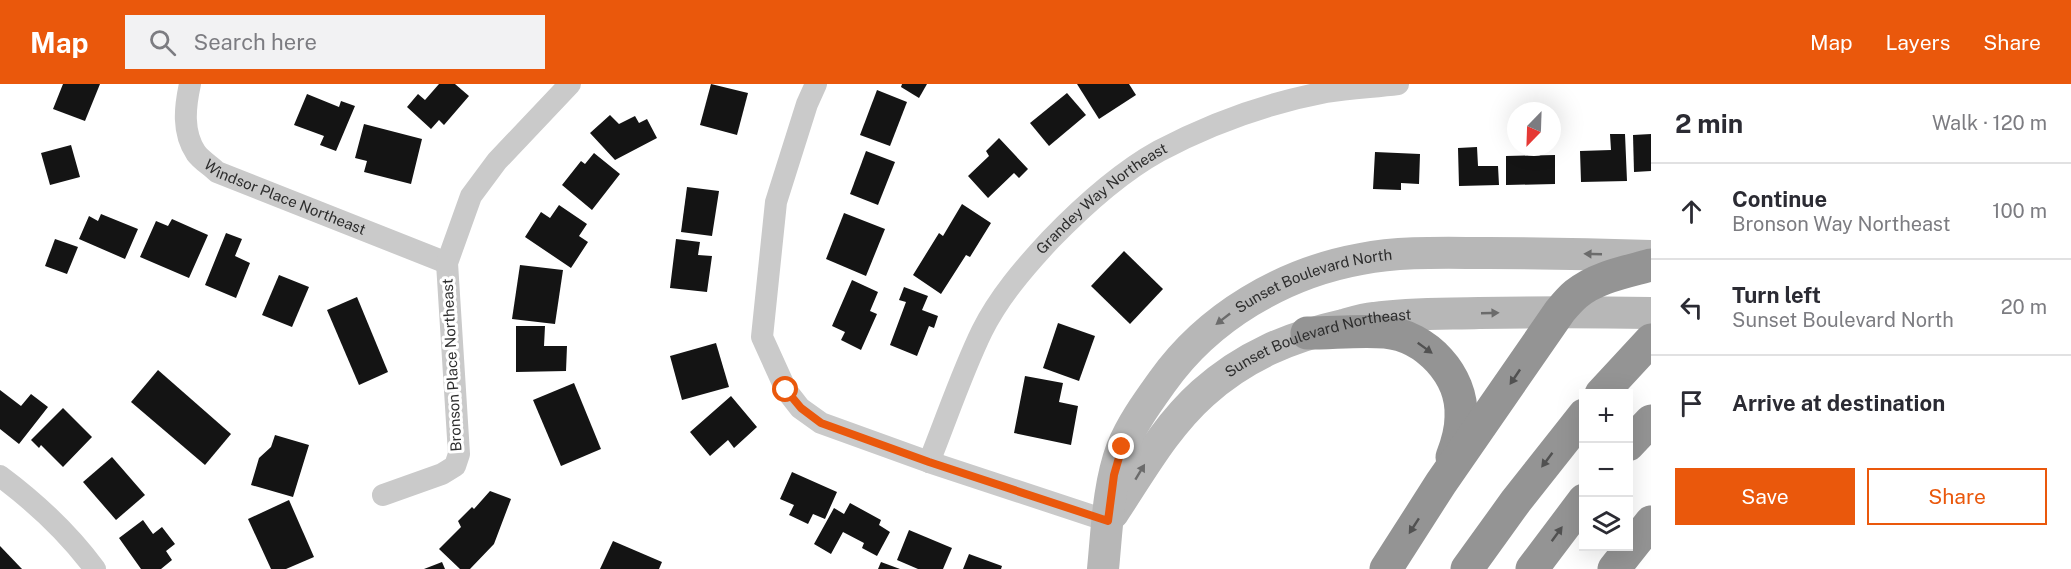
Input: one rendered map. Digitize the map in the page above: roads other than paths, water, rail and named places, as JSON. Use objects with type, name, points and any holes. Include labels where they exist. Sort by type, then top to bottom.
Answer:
[{"type":"highway","points":[[1386,569],[1560,311],[1576,294],[1591,284],[1651,265]]},
{"type":"highway","points":[[1307,333],[1387,332],[1409,338],[1423,345],[1441,361],[1452,377],[1459,395],[1462,415],[1458,441],[1442,483]]},
{"type":"highway","points":[[1606,388],[1651,340]]},
{"type":"highway","points":[[1467,569],[1510,509],[1579,421]]},
{"type":"highway","points":[[1631,443],[1651,421]]},
{"type":"highway","points":[[1532,569],[1579,507]]},
{"type":"highway","points":[[1614,569],[1651,522]]},
{"type":"main road","name":"Sunset Boulevard North","points":[[1108,521],[1114,475],[1122,447],[1148,401],[1171,369],[1196,342],[1235,310],[1267,291],[1311,272],[1361,258],[1405,254],[1570,253],[1651,256]]},
{"type":"main road","name":"Sunset Boulevard Northeast","points":[[1103,569],[1108,521],[1156,446],[1201,394],[1253,356],[1307,333],[1373,318],[1560,311],[1651,313]]},
{"type":"street","name":"Windsor Place Northeast","points":[[190,84],[184,109],[188,136],[196,154],[217,172],[447,262]]},
{"type":"street","name":"Bronson Place Northeast","points":[[383,495],[442,474],[455,466],[459,454],[447,262],[471,196],[497,161],[570,84]]},
{"type":"street","points":[[816,84],[807,104],[776,202],[762,337],[786,390],[801,408],[821,423],[929,462],[1108,521]]},
{"type":"street","name":"Grandey Way Northeast","points":[[929,462],[982,331],[1003,296],[1028,264],[1068,221],[1110,185],[1158,152],[1221,123],[1275,104],[1327,92],[1398,84]]},
{"type":"street","points":[[0,476],[18,489],[79,548],[95,569]]}]
